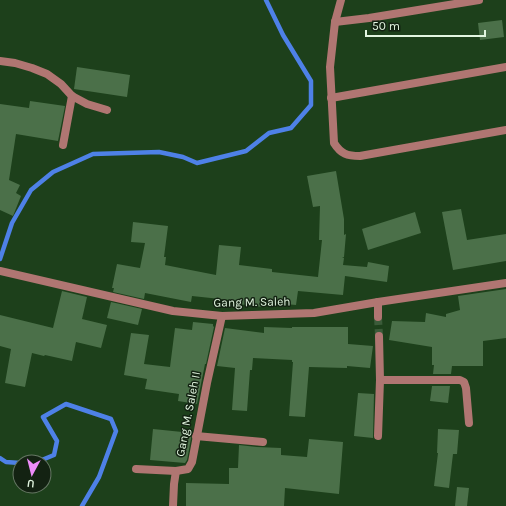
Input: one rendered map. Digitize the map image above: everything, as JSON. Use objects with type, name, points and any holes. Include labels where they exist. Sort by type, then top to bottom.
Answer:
[{"type":"street","points":[[341,0],[335,22],[330,66],[334,143],[344,154],[360,156],[506,130]]},
{"type":"street","points":[[335,22],[369,18],[443,3],[479,0]]},
{"type":"street","points":[[0,61],[15,63],[47,74],[61,84],[72,96],[87,104],[107,110]]},
{"type":"street","points":[[331,98],[506,67]]},
{"type":"street","points":[[63,145],[72,96]]},
{"type":"street","name":"Gang M. Saleh","points":[[0,271],[173,311],[222,316],[314,313],[506,283]]},
{"type":"street","points":[[378,302],[378,317]]},
{"type":"street","name":"Gang M. Saleh II","points":[[174,506],[174,484],[176,471],[188,469],[192,462],[206,383],[222,316]]},
{"type":"street","points":[[378,436],[380,380],[379,336]]},
{"type":"street","points":[[380,380],[460,380],[464,382],[466,388],[469,423]]},
{"type":"street","points":[[196,436],[263,442]]},
{"type":"street","points":[[136,469],[176,471]]},
{"type":"building","points":[[502,20],[504,37],[480,40],[478,23]]},
{"type":"building","points":[[77,67],[130,75],[127,97],[74,89]]},
{"type":"building","points":[[30,101],[65,106],[58,141],[16,134],[9,180],[20,185],[16,193],[21,196],[13,216],[0,210],[0,104],[29,108]]},
{"type":"building","points":[[336,171],[344,219],[344,235],[346,234],[344,257],[342,258],[344,258],[343,265],[367,267],[368,262],[389,266],[387,282],[345,276],[343,295],[298,291],[296,305],[263,302],[263,307],[238,304],[239,301],[192,296],[191,302],[145,293],[144,299],[113,292],[114,288],[112,288],[117,264],[140,268],[145,243],[131,242],[133,222],[168,226],[164,257],[166,257],[165,265],[216,275],[219,245],[241,247],[239,265],[272,269],[272,272],[318,277],[322,240],[319,240],[320,206],[313,207],[307,176]]},
{"type":"building","points":[[461,209],[467,240],[506,234],[506,261],[453,270],[442,212]]},
{"type":"building","points":[[415,212],[421,233],[368,250],[362,229]]},
{"type":"building","points":[[506,289],[506,338],[483,341],[483,366],[452,366],[451,374],[433,374],[434,365],[432,365],[432,347],[389,340],[392,321],[425,322],[426,313],[446,317],[446,314],[460,310],[458,296]]},
{"type":"building","points":[[62,291],[87,297],[82,319],[107,325],[101,348],[76,342],[72,361],[32,353],[25,387],[5,383],[11,349],[0,346],[0,315],[53,328]]},
{"type":"building","points":[[111,302],[142,309],[138,325],[107,318]]},
{"type":"building","points":[[193,322],[213,324],[214,327],[197,404],[178,401],[179,394],[145,389],[147,379],[124,375],[131,333],[149,335],[144,364],[170,367],[175,328],[192,330]]},
{"type":"building","points":[[264,327],[348,327],[348,344],[373,346],[370,368],[347,366],[347,368],[309,367],[305,417],[289,416],[292,360],[253,358],[252,370],[250,370],[247,411],[232,410],[235,368],[217,366],[225,328],[264,333]]},
{"type":"building","points":[[432,386],[450,386],[448,403],[430,401]]},
{"type":"building","points":[[358,393],[374,394],[373,438],[354,436]]},
{"type":"building","points":[[153,429],[192,433],[187,460],[185,463],[150,460]]},
{"type":"building","points":[[438,429],[459,430],[457,454],[453,454],[449,488],[434,486],[438,453]]},
{"type":"building","points":[[309,439],[343,442],[339,494],[285,488],[284,506],[186,506],[186,483],[229,484],[229,468],[238,468],[239,445],[281,448],[281,455],[307,457]]},
{"type":"building","points":[[457,487],[469,488],[467,506],[455,506]]},
{"type":"waterway","points":[[0,259],[12,223],[31,190],[53,172],[93,154],[159,152],[183,157],[197,163],[246,151],[269,133],[291,128],[311,105],[311,81],[283,35],[266,0]]},
{"type":"waterway","points":[[52,456],[54,455],[57,441],[43,417],[66,404],[111,419],[116,431],[99,477],[82,506]]},
{"type":"waterway","points":[[0,458],[6,462],[12,462]]},
{"type":"tunnel","points":[[378,317],[379,336]]}]
